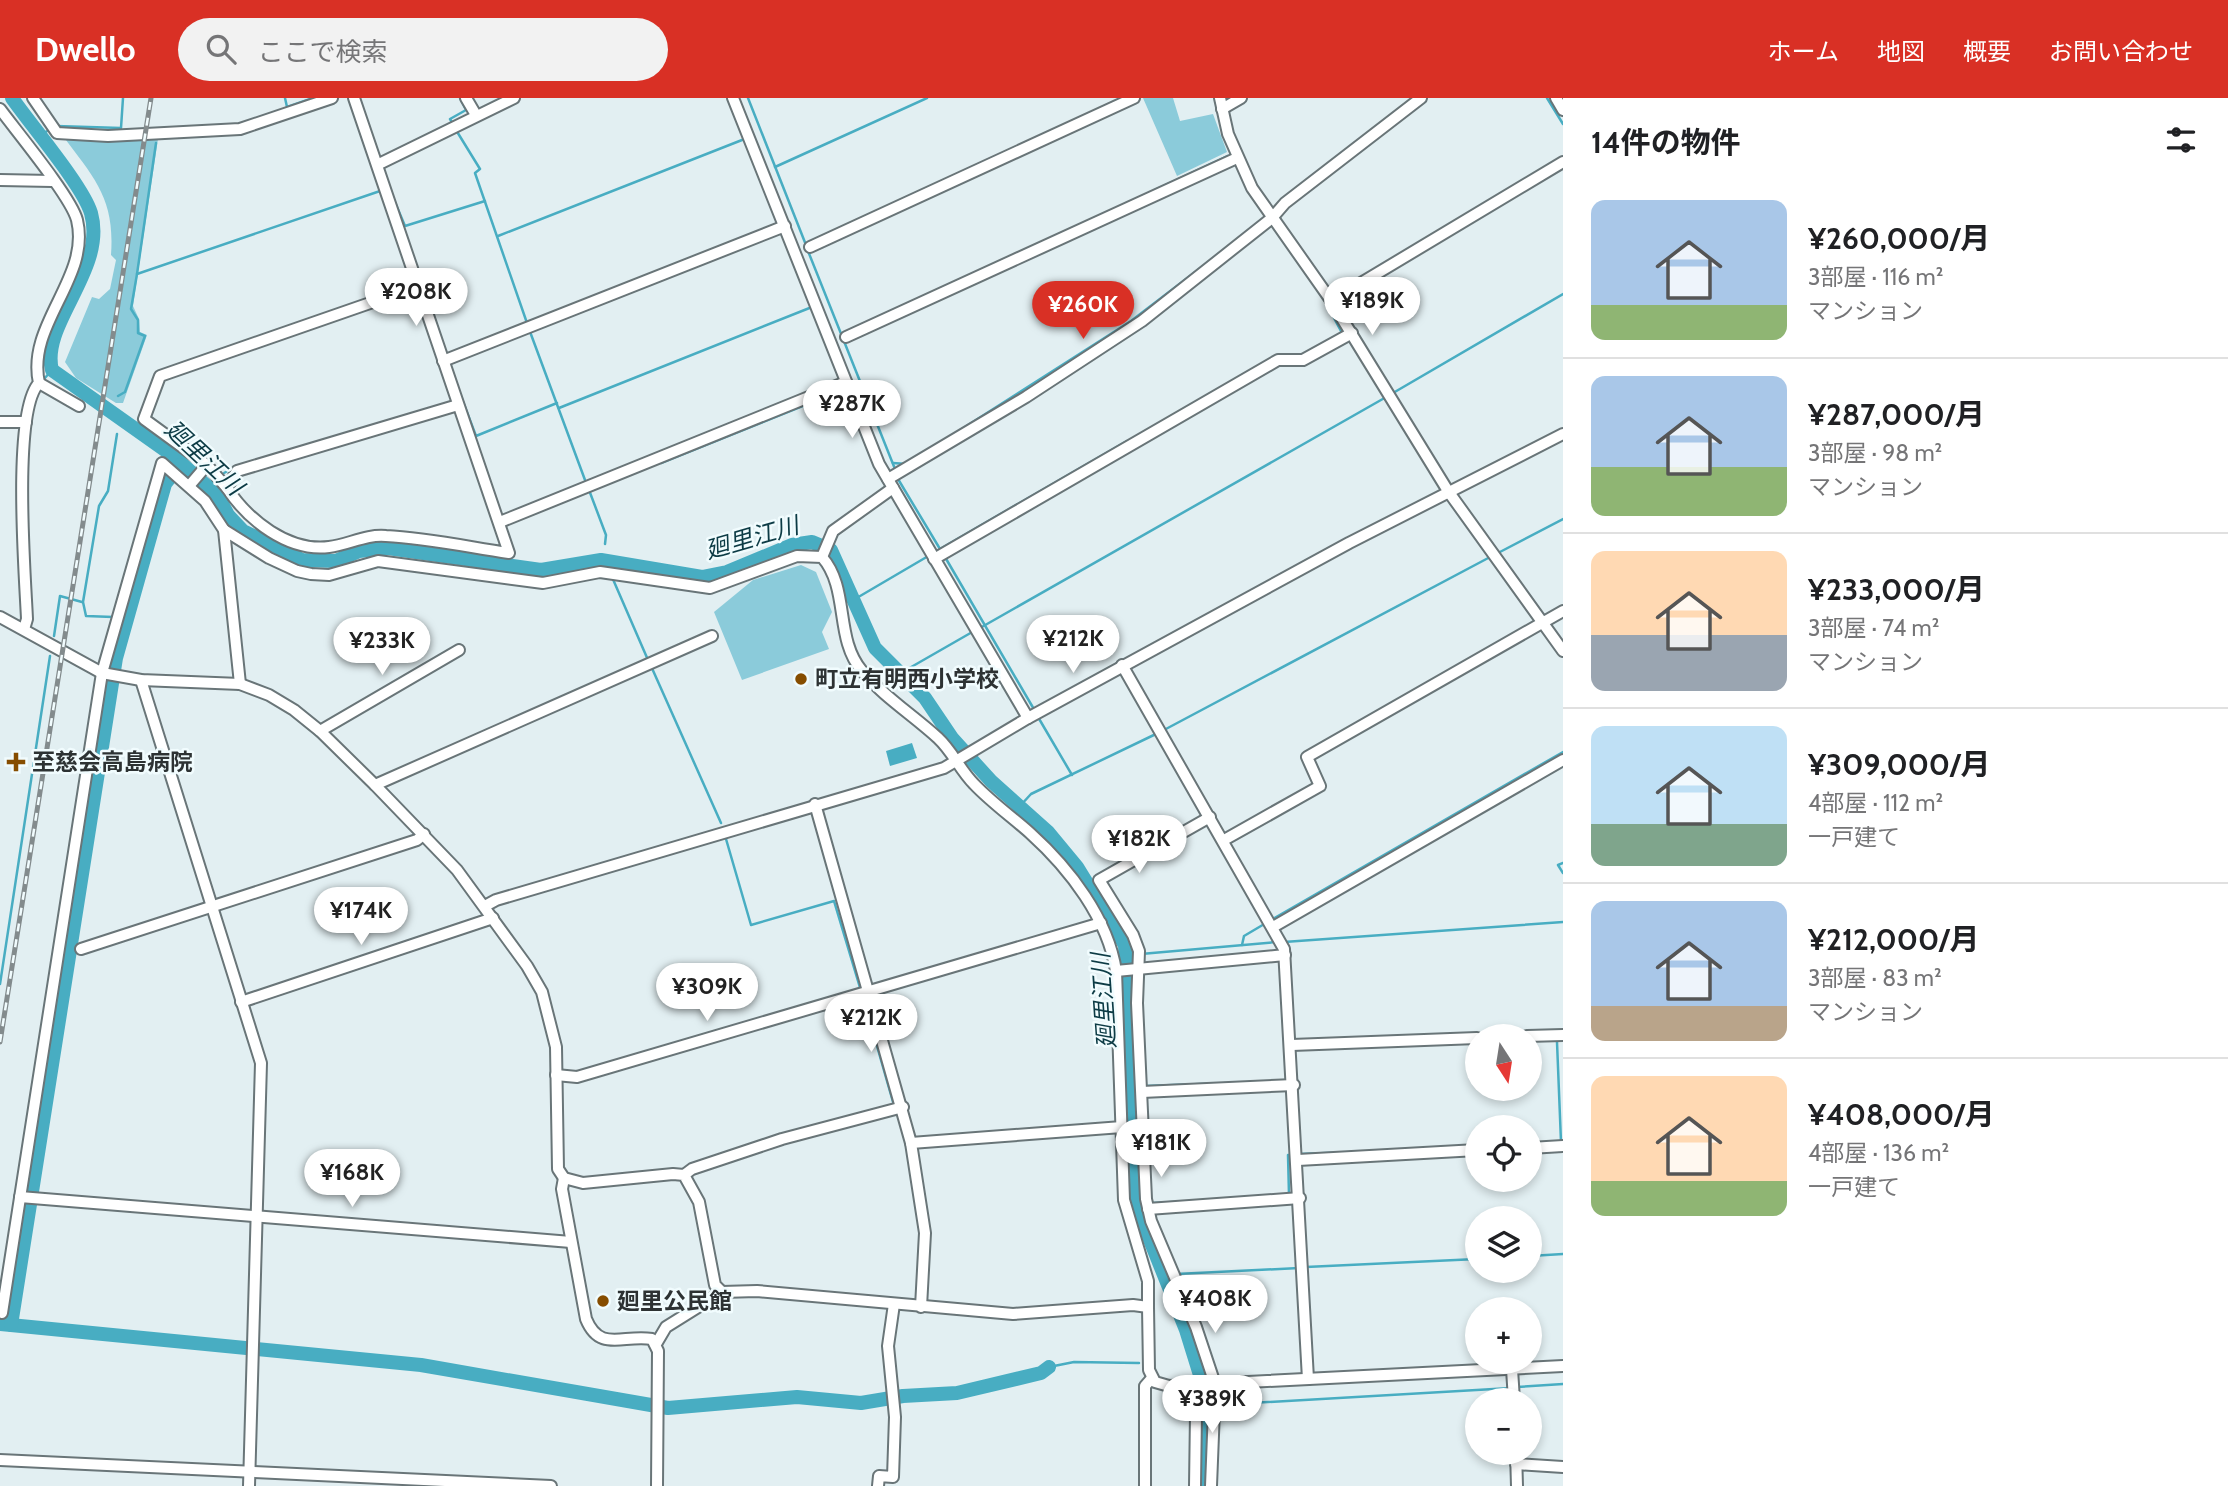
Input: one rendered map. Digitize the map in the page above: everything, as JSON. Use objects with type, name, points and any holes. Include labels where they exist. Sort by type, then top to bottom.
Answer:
[{"type":"street","points":[[33,98],[53,128],[108,136],[240,129],[332,98]]},
{"type":"street","points":[[354,98],[379,164],[385,189],[419,286],[457,402],[500,522],[509,553],[385,535],[327,548],[290,541],[256,523],[241,509],[207,465],[144,419],[160,376],[419,286]]},
{"type":"street","points":[[466,98],[475,115]]},
{"type":"street","points":[[379,164],[514,98]]},
{"type":"street","points":[[733,98],[846,382],[893,479],[976,630],[1033,715]]},
{"type":"street","points":[[810,247],[1134,98]]},
{"type":"street","points":[[1241,98],[1221,104],[1237,158],[1270,215],[1352,333],[1448,491],[1545,622],[1563,651]]},
{"type":"street","points":[[822,557],[829,537],[893,479],[1142,321],[1285,203],[1421,98]]},
{"type":"street","points":[[1556,98],[1563,110]]},
{"type":"street","points":[[0,109],[74,212],[79,239],[76,257],[38,343],[36,369],[41,385],[79,406]]},
{"type":"street","points":[[846,337],[1237,158]]},
{"type":"street","points":[[1329,298],[1563,162]]},
{"type":"street","points":[[0,180],[52,181]]},
{"type":"street","points":[[443,361],[785,226]]},
{"type":"street","points":[[936,555],[1279,360],[1303,360],[1352,333]]},
{"type":"street","points":[[500,522],[846,382]]},
{"type":"street","points":[[24,629],[27,619],[23,458],[32,390],[41,385]]},
{"type":"street","points":[[227,488],[237,471],[457,402]]},
{"type":"street","points":[[0,422],[26,422]]},
{"type":"street","points":[[485,906],[959,761],[1033,715],[1122,666],[1448,491],[1563,434]]},
{"type":"street","points":[[2,1313],[102,673],[155,477],[162,463],[205,501],[224,530],[269,558],[297,571],[311,574],[330,575],[378,561],[543,583],[586,573],[614,573],[710,588],[797,556],[822,557]]},
{"type":"street","points":[[189,486],[207,465]]},
{"type":"street","points":[[224,530],[240,684]]},
{"type":"street","points":[[822,557],[836,578],[846,636],[860,668],[916,722],[937,736],[959,761],[975,786],[1045,847],[1108,936],[1119,971],[1124,1200],[1148,1281],[1152,1378],[1145,1386],[1145,1486]]},
{"type":"street","points":[[1224,841],[1320,786],[1307,757],[1563,611]]},
{"type":"street","points":[[0,617],[102,673],[141,680],[240,684],[269,695],[295,710],[375,785],[424,834],[485,906],[542,992],[551,1020],[556,1075],[558,1169],[564,1178],[583,1183],[684,1175],[692,1169],[782,1139],[903,1107]]},
{"type":"street","points":[[375,785],[712,636]]},
{"type":"street","points":[[320,732],[459,650]]},
{"type":"street","points":[[1122,666],[1283,948],[1292,1045],[1308,1379]]},
{"type":"street","points":[[141,680],[261,1063],[249,1486]]},
{"type":"street","points":[[1271,923],[1563,760]]},
{"type":"street","points":[[815,804],[864,993],[903,1107],[911,1143],[925,1233],[921,1307]]},
{"type":"street","points":[[1210,817],[1098,880],[1133,935],[1139,954],[1137,1003],[1148,1209],[1172,1274],[1196,1327],[1215,1384],[1211,1486]]},
{"type":"street","points":[[81,949],[417,840],[424,834]]},
{"type":"street","points":[[241,1002],[493,918]]},
{"type":"street","points":[[556,1075],[577,1077],[1101,923]]},
{"type":"street","points":[[1119,971],[1283,948]]},
{"type":"street","points":[[1542,1036],[1563,1035]]},
{"type":"street","points":[[1292,1045],[1465,1038]]},
{"type":"street","points":[[1142,1088],[1294,1085]]},
{"type":"street","points":[[911,1143],[1122,1127]]},
{"type":"street","points":[[1542,1147],[1563,1146]]},
{"type":"street","points":[[1298,1156],[1465,1150]]},
{"type":"street","points":[[684,1175],[699,1202],[715,1285],[722,1292]]},
{"type":"street","points":[[564,1178],[562,1189],[571,1242],[591,1331],[600,1338],[642,1337],[656,1344]]},
{"type":"street","points":[[19,1196],[571,1242]]},
{"type":"street","points":[[1148,1209],[1300,1198]]},
{"type":"street","points":[[657,1486],[659,1402],[656,1344],[666,1327],[722,1292],[757,1291],[1013,1314],[1133,1305],[1148,1307]]},
{"type":"street","points":[[878,1486],[879,1476],[893,1477],[895,1417],[890,1391],[888,1346],[894,1304]]},
{"type":"street","points":[[1542,1367],[1563,1366]]},
{"type":"street","points":[[1152,1378],[1160,1385],[1192,1385],[1465,1371]]},
{"type":"street","points":[[1192,1385],[1196,1413],[1195,1486]]},
{"type":"street","points":[[0,1460],[551,1486]]},
{"type":"street","points":[[1542,1463],[1563,1467]]},
{"type":"street","points":[[1516,1465],[1517,1486]]},
{"type":"shaded area","points":[[1143,98],[1173,98],[1180,121],[1213,114],[1227,152],[1177,176]]},
{"type":"shaded area","points":[[63,136],[158,139],[133,306],[139,319],[140,332],[147,335],[123,403],[116,403],[76,378],[65,362],[92,297],[99,299],[110,289],[116,260],[111,255],[110,219],[106,204],[85,165]]},
{"type":"shaded area","points":[[801,565],[816,572],[832,612],[822,632],[829,649],[742,680],[714,612],[753,580]]},
{"type":"shaded area","points":[[912,743],[917,758],[890,766],[886,751]]},
{"type":"waterway","name":"廻里江川","points":[[12,98],[78,187],[91,213],[93,234],[90,255],[83,276],[55,334],[51,352],[52,370],[172,455],[218,496],[228,515],[243,531],[302,560],[336,561],[359,551],[388,548],[541,570],[601,560],[702,577],[727,572],[792,545],[812,542],[831,550],[875,648],[925,698],[952,738],[991,781],[1048,832],[1077,867],[1125,945],[1136,1205],[1186,1330],[1204,1388],[1206,1406],[1202,1486]]},
{"type":"waterway","points":[[56,126],[121,128],[123,98]]},
{"type":"waterway","points":[[285,98],[287,107],[313,98]]},
{"type":"waterway","points":[[453,124],[450,119],[466,110],[460,98]]},
{"type":"waterway","points":[[748,98],[806,245]]},
{"type":"waterway","points":[[775,167],[927,98]]},
{"type":"waterway","points":[[1547,98],[1563,124]]},
{"type":"waterway","points":[[38,136],[51,129]]},
{"type":"waterway","points":[[456,130],[480,169],[475,173],[527,323]]},
{"type":"waterway","points":[[498,236],[742,140]]},
{"type":"waterway","points":[[137,274],[156,143]]},
{"type":"waterway","points":[[1155,190],[1228,156]]},
{"type":"waterway","points":[[389,188],[405,226],[485,201]]},
{"type":"waterway","points":[[118,396],[125,392],[145,336],[138,333],[138,320],[131,309],[137,274],[383,190]]},
{"type":"waterway","points":[[808,251],[895,469]]},
{"type":"waterway","points":[[954,434],[1131,321],[1207,263]]},
{"type":"waterway","points":[[1393,393],[1563,294]]},
{"type":"waterway","points":[[1326,298],[1324,299],[1342,333]]},
{"type":"waterway","points":[[559,408],[812,307]]},
{"type":"waterway","points":[[529,329],[585,480]]},
{"type":"waterway","points":[[44,379],[52,370]]},
{"type":"waterway","points":[[661,463],[840,391]]},
{"type":"waterway","points":[[980,628],[1388,396]]},
{"type":"waterway","points":[[462,399],[476,436],[557,403]]},
{"type":"waterway","points":[[113,617],[86,616],[83,602],[99,506],[108,491],[117,434]]},
{"type":"waterway","points":[[898,479],[940,549],[1127,441]]},
{"type":"waterway","points":[[893,463],[907,464]]},
{"type":"waterway","points":[[11,1325],[116,658],[165,484],[180,465]]},
{"type":"waterway","points":[[224,473],[235,467]]},
{"type":"waterway","name":"廻里江川","points":[[209,487],[212,481]]},
{"type":"waterway","points":[[589,490],[606,535],[605,544]]},
{"type":"waterway","points":[[1498,553],[1563,519]]},
{"type":"waterway","points":[[855,599],[930,555]]},
{"type":"waterway","name":"廻里江川","points":[[601,560],[602,556]]},
{"type":"waterway","points":[[1164,730],[1492,556]]},
{"type":"waterway","points":[[945,557],[1035,711]]},
{"type":"waterway","name":"廻里江川","points":[[613,570],[614,562]]},
{"type":"waterway","points":[[612,577],[648,660]]},
{"type":"waterway","points":[[54,636],[60,596],[82,602]]},
{"type":"waterway","points":[[119,619],[126,620]]},
{"type":"waterway","points":[[899,674],[974,631]]},
{"type":"waterway","points":[[0,984],[50,656]]},
{"type":"waterway","points":[[651,666],[721,823]]},
{"type":"waterway","points":[[1038,717],[1072,775]]},
{"type":"waterway","points":[[1020,806],[1031,794],[1158,733]]},
{"type":"waterway","points":[[1271,920],[1563,752]]},
{"type":"waterway","points":[[726,839],[751,925],[834,901],[861,991]]},
{"type":"waterway","points":[[1563,863],[1558,865],[1563,873]]},
{"type":"waterway","points":[[1284,942],[1563,922]]},
{"type":"waterway","points":[[1242,945],[1244,936],[1266,923]]},
{"type":"waterway","points":[[1141,954],[1277,942]]},
{"type":"waterway","points":[[863,997],[893,1102]]},
{"type":"waterway","points":[[1557,1042],[1561,1142]]},
{"type":"waterway","points":[[1145,1086],[1230,1083]]},
{"type":"waterway","name":"廻里江川","points":[[1131,1087],[1139,1087]]},
{"type":"waterway","points":[[1299,1154],[1355,1152]]},
{"type":"waterway","points":[[1289,1195],[1288,1155],[1292,1155]]},
{"type":"waterway","points":[[1153,1203],[1174,1202]]},
{"type":"waterway","name":"廻里江川","points":[[1136,1205],[1141,1204]]},
{"type":"waterway","points":[[1542,1255],[1563,1254]]},
{"type":"waterway","points":[[1306,1267],[1465,1260]]},
{"type":"waterway","points":[[1176,1274],[1299,1268]]},
{"type":"waterway","points":[[0,1324],[421,1365],[668,1408],[797,1397],[861,1403],[903,1396],[957,1393],[1041,1373],[1049,1367]]},
{"type":"waterway","points":[[1049,1367],[1074,1362],[1139,1363]]},
{"type":"waterway","points":[[1517,1387],[1563,1384]]},
{"type":"waterway","points":[[1217,1405],[1465,1391]]},
{"type":"railway","points":[[0,1042],[151,98]]},
{"type":"place","name":"町立有明西小学校","points":[[801,679]]},
{"type":"place","name":"至慈会高島病院","points":[[16,762]]},
{"type":"place","name":"廻里公民館","points":[[603,1301]]}]
